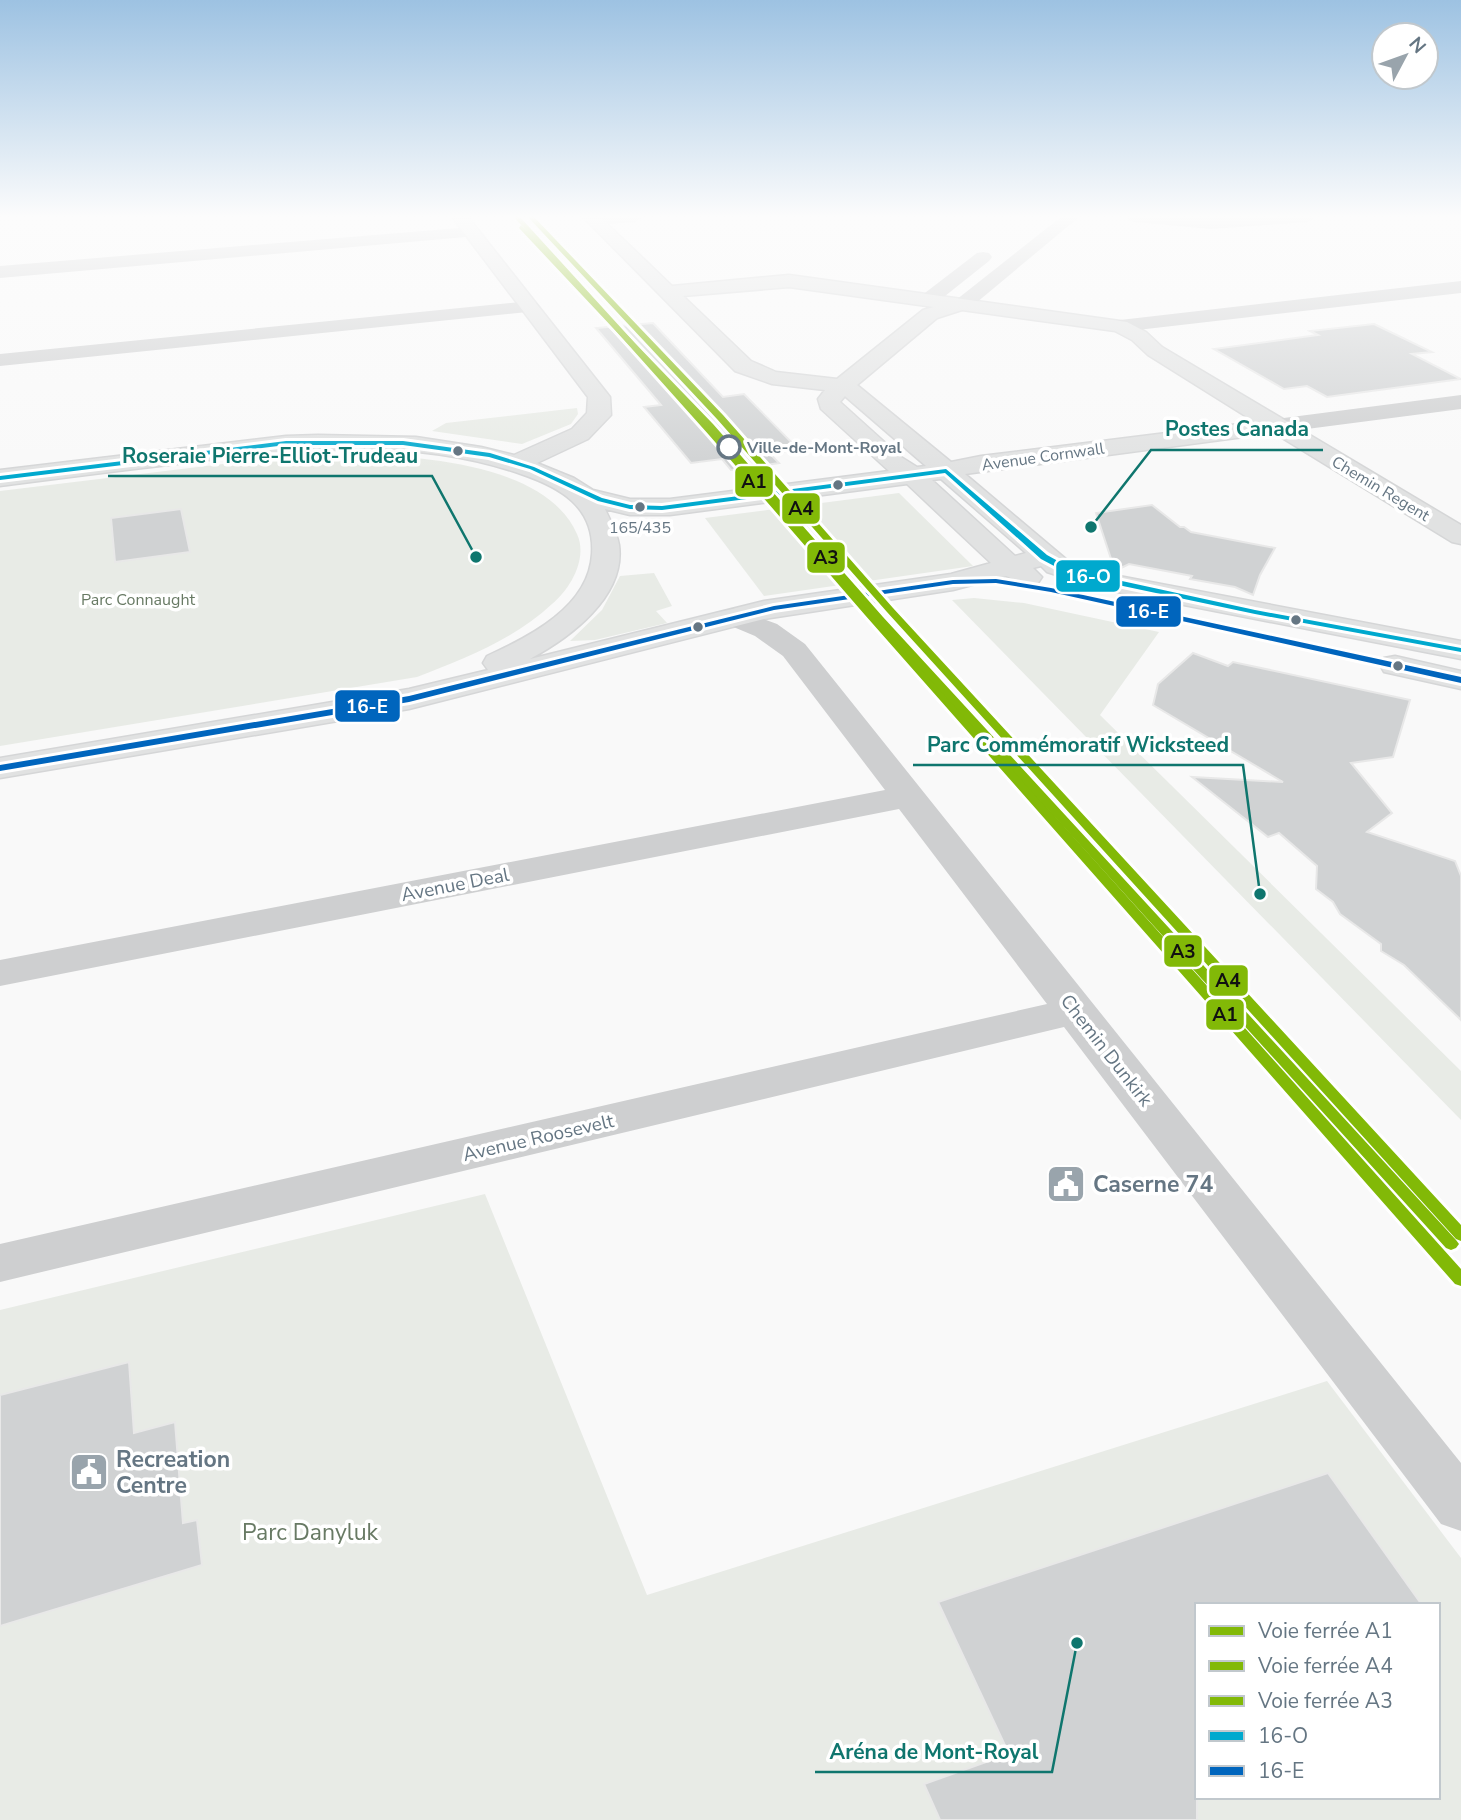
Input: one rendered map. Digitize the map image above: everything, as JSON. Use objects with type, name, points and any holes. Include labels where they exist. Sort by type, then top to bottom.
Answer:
[{"type":"street","points":[[517,463],[580,434],[597,420],[601,409],[597,393],[526,302]]},
{"type":"street","points":[[677,302],[743,366],[756,373],[798,384],[842,386],[862,397],[1057,566],[1097,580],[1461,650]]},
{"type":"street","points":[[902,302],[929,307],[966,302]]},
{"type":"street","points":[[935,302],[842,386],[830,398],[829,404],[892,462],[913,475],[1012,568],[1051,590]]},
{"type":"street","points":[[1120,326],[1330,302]]},
{"type":"street","name":"Chemin Regent","points":[[963,304],[1120,326],[1139,336],[1155,351],[1276,426],[1461,536]]},
{"type":"street","points":[[0,360],[530,307]]},
{"type":"street","name":"Avenue Cornwall","points":[[0,478],[286,443],[381,442],[439,447],[517,463],[556,479],[584,496],[629,507],[695,505],[995,462],[1461,402]]},
{"type":"street","points":[[408,699],[515,656],[547,636],[584,605],[601,581],[606,559],[606,539],[584,496]]},
{"type":"street","points":[[0,768],[408,699],[774,608],[953,582],[1012,568],[1044,557]]},
{"type":"street","points":[[953,582],[996,581],[1051,590],[1461,680]]},
{"type":"street","name":"Chemin Dunkirk","points":[[734,617],[766,630],[794,650],[1461,1506]]},
{"type":"street","name":"Avenue Deal","points":[[0,973],[910,796]]},
{"type":"street","name":"Avenue Roosevelt","points":[[0,1263],[1076,1011]]},
{"type":"green space","points":[[577,408],[578,414],[571,424],[522,444],[432,431],[446,423]]},
{"type":"green space","name":"Parc Connaught","points":[[357,454],[447,462],[511,479],[539,492],[561,511],[577,534],[580,543],[579,562],[571,581],[552,604],[522,628],[471,655],[417,677],[0,746],[0,491],[265,459]]},
{"type":"green space","points":[[899,493],[973,566],[764,596],[705,518]]},
{"type":"green space","points":[[654,573],[672,606],[656,611],[667,623],[595,640],[570,641],[602,610],[620,576]]},
{"type":"green space","points":[[974,598],[1024,603],[1159,632],[1100,715],[1461,1071],[1461,1120],[952,600]]},
{"type":"green space","name":"Parc Danyluk","points":[[485,1194],[647,1595],[1327,1381],[1461,1558],[1461,1820],[0,1820],[0,1310]]},
{"type":"building","name":"Ville-de-Mont-Royal","points":[[653,323],[723,397],[744,394],[799,450],[770,454],[779,463],[731,470],[722,459],[691,463],[644,407],[661,405],[596,328]]},
{"type":"building","points":[[1374,324],[1432,352],[1412,354],[1461,379],[1327,397],[1307,386],[1284,389],[1214,349],[1318,335],[1310,331]]},
{"type":"building","points":[[1152,505],[1180,527],[1191,532],[1275,548],[1260,575],[1253,595],[1235,587],[1190,579],[1192,576],[1129,564],[1115,571],[1096,513]]},
{"type":"building","points":[[181,509],[190,552],[115,562],[111,518]]},
{"type":"building","points":[[1193,653],[1228,666],[1233,662],[1410,700],[1393,757],[1351,763],[1392,813],[1367,832],[1455,861],[1461,876],[1461,1020],[1404,965],[1381,951],[1381,944],[1340,914],[1333,902],[1316,889],[1317,866],[1279,833],[1268,837],[1192,777],[1283,782],[1153,705],[1158,684]]},
{"type":"building","name":"Recreation Centre","points":[[129,1362],[134,1433],[175,1422],[183,1523],[197,1520],[202,1565],[0,1626],[0,1395]]},
{"type":"building","points":[[1328,1473],[1421,1603],[1195,1603],[1197,1820],[940,1820],[924,1784],[1009,1754],[938,1602]]},
{"type":"rail line","name":"A3","points":[[592,302],[710,426],[880,619],[1451,1244]]},
{"type":"rail line","name":"A1","points":[[594,302],[1461,1280]]},
{"type":"rail line","name":"A4","points":[[611,302],[720,417],[890,610],[1461,1235]]},
{"type":"transit line","name":"16-O","points":[[0,478],[286,443],[403,443],[490,455],[532,468],[600,500],[630,507],[662,508],[946,471],[1044,557],[1074,573],[1255,612],[1461,650]]},
{"type":"transit line","name":"16-E","points":[[0,768],[409,699],[774,608],[953,582],[996,581],[1051,590],[1461,680]]},
{"type":"place","name":"Ville-de-Mont-Royal","points":[[729,447]]},
{"type":"place","name":"165/435","points":[[640,507]]},
{"type":"place","name":"Postes Canada","points":[[1091,527]]},
{"type":"place","name":"Roseraie Pierre-Elliot-Trudeau","points":[[476,557]]},
{"type":"place","name":"Parc Commémoratif Wicksteed","points":[[1260,894]]},
{"type":"place","name":"Caserne 74","points":[[1066,1184]]},
{"type":"place","name":"Recreation Centre","points":[[89,1472]]},
{"type":"place","name":"Aréna de Mont-Royal","points":[[1077,1643]]}]
